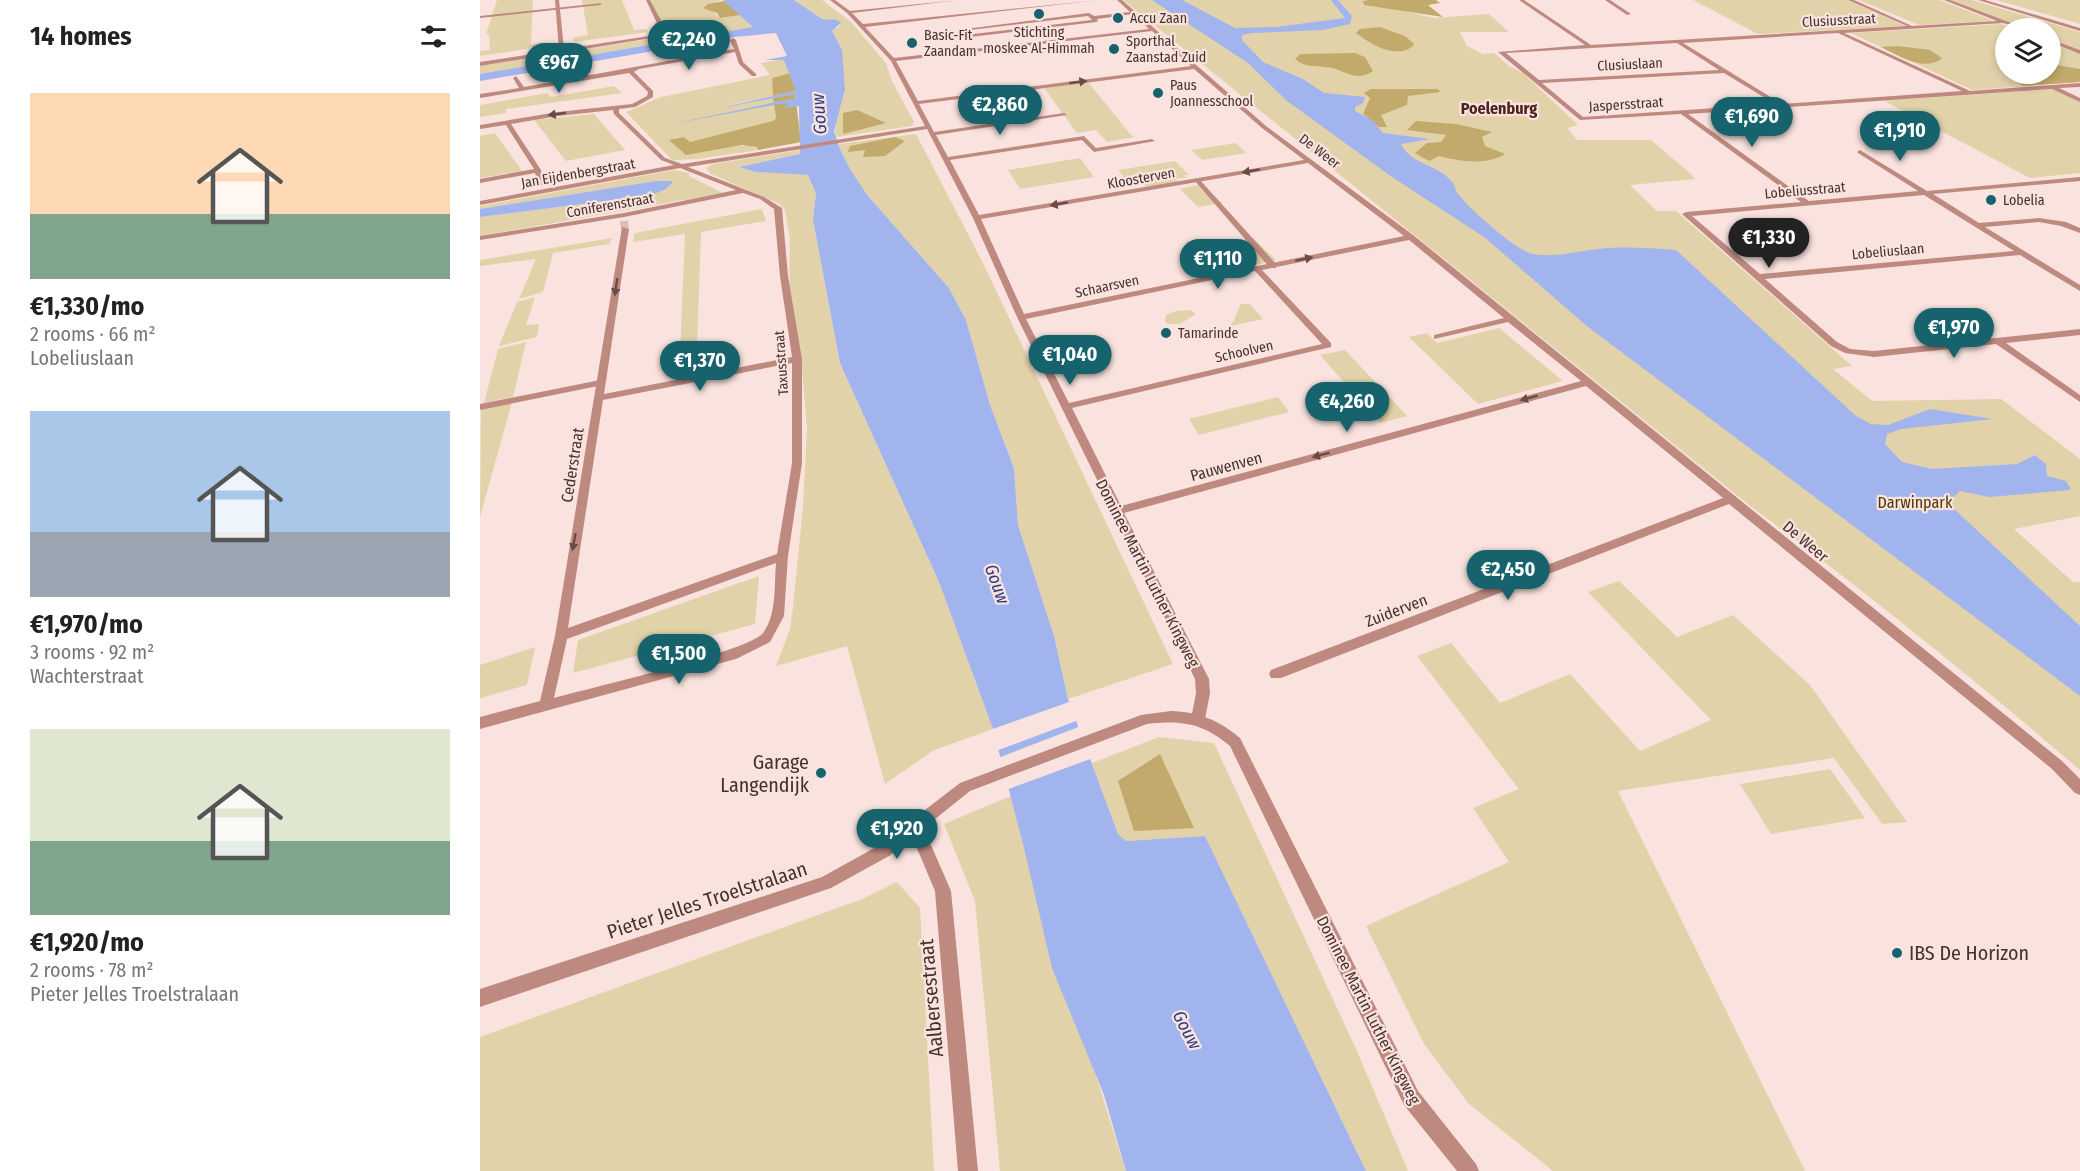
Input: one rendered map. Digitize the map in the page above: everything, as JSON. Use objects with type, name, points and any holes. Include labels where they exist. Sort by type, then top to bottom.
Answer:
[{"type":"street","points":[[557,0],[562,50]]},
{"type":"street","points":[[480,64],[664,35],[666,33],[648,0]]},
{"type":"street","name":"Dominee Martin Luther Kingweg","points":[[832,0],[849,12],[893,60],[977,218],[1021,317],[1202,679],[1203,693],[1198,719],[1212,723],[1235,742],[1411,1098],[1469,1171]]},
{"type":"street","points":[[849,12],[957,0]]},
{"type":"street","points":[[861,26],[1097,0]]},
{"type":"street","name":"De Weer","points":[[1119,0],[1264,127],[1410,237],[2056,765],[2080,789]]},
{"type":"street","points":[[1443,1],[1478,0]]},
{"type":"street","points":[[1521,0],[1589,46]]},
{"type":"street","points":[[1607,0],[1629,14]]},
{"type":"street","points":[[1850,0],[1914,27]]},
{"type":"street","points":[[1946,0],[1995,19]]},
{"type":"street","points":[[1980,0],[2080,30]]},
{"type":"street","points":[[938,1],[950,16]]},
{"type":"street","points":[[1019,1],[1026,8]]},
{"type":"street","points":[[480,17],[600,4]]},
{"type":"street","points":[[1093,18],[1096,21],[971,36],[967,29],[1089,14],[1093,18],[1133,14]]},
{"type":"street","name":"Clusiusstraat","points":[[1537,82],[1501,52],[1995,22]]},
{"type":"street","points":[[893,60],[1151,30]]},
{"type":"street","name":"Jaspersstraat","points":[[1838,32],[1970,93]]},
{"type":"street","points":[[733,40],[741,63],[754,75]]},
{"type":"street","points":[[1677,41],[1780,105]]},
{"type":"street","points":[[2061,44],[2080,51]]},
{"type":"street","points":[[480,96],[552,87],[737,50]]},
{"type":"street","points":[[630,59],[635,69]]},
{"type":"street","points":[[916,103],[1196,67]]},
{"type":"street","points":[[480,127],[616,109],[650,99],[651,92],[631,72],[635,69]]},
{"type":"street","name":"Clusiuslaan","points":[[1537,82],[1725,71]]},
{"type":"street","points":[[516,78],[522,89]]},
{"type":"street","name":"Jaspersstraat","points":[[1537,82],[1582,119],[2080,85]]},
{"type":"street","points":[[2050,87],[2080,100]]},
{"type":"street","points":[[616,109],[616,113],[663,159],[742,191]]},
{"type":"street","points":[[1682,112],[1809,204]]},
{"type":"street","name":"Jan Eijdenbergstraat","points":[[480,203],[541,185],[855,138],[1064,115]]},
{"type":"street","points":[[507,122],[538,170],[541,185]]},
{"type":"street","points":[[945,159],[1083,138],[1094,150],[1152,141]]},
{"type":"street","points":[[1860,152],[2080,290]]},
{"type":"street","name":"Kloosterven","points":[[977,218],[1309,161]]},
{"type":"street","points":[[480,181],[538,170]]},
{"type":"street","name":"Lobeliusstraat","points":[[1758,277],[1686,214],[2080,179]]},
{"type":"street","points":[[1197,180],[1273,266]]},
{"type":"street","name":"Coniferenstraat","points":[[480,238],[624,222],[742,191]]},
{"type":"street","name":"Taxusstraat","points":[[480,723],[736,654],[766,639],[778,616],[782,556],[797,463],[797,359],[784,276],[778,208],[742,191]]},
{"type":"street","points":[[1977,225],[2039,220],[2063,224],[2080,231]]},
{"type":"street","name":"Cederstraat","points":[[546,704],[561,636],[624,222]]},
{"type":"street","name":"Schaarsven","points":[[1021,317],[1410,237]]},
{"type":"street","name":"Lobeliuslaan","points":[[1758,277],[2020,253]]},
{"type":"street","name":"Schoolven","points":[[1065,407],[1328,345],[1257,269]]},
{"type":"street","points":[[1758,277],[1834,344],[1848,351],[1874,354],[2080,332]]},
{"type":"street","points":[[1437,337],[1509,319]]},
{"type":"street","points":[[1998,341],[2080,399]]},
{"type":"street","points":[[597,398],[797,359]]},
{"type":"street","points":[[480,407],[600,383]]},
{"type":"street","name":"Pauwenven","points":[[1117,511],[1586,383]]},
{"type":"street","name":"Zuiderven","points":[[1276,674],[1729,500]]},
{"type":"street","points":[[561,636],[782,556]]},
{"type":"street","name":"Pieter Jelles Troelstralaan","points":[[480,998],[816,887],[849,872],[916,827],[949,795],[965,787],[1132,724],[1159,717],[1198,719]]},
{"type":"street","name":"Aalbersestraat","points":[[916,827],[943,891],[968,1171]]},
{"type":"green space","points":[[497,0],[533,0],[531,44],[546,43],[547,46],[480,56],[480,51],[490,50],[489,34],[486,34]]},
{"type":"green space","points":[[582,0],[622,0],[634,30],[646,29],[648,32],[574,42],[573,38],[588,35]]},
{"type":"green space","points":[[650,0],[722,0],[716,2],[712,10],[720,18],[741,15],[754,27],[480,74],[480,66],[669,36]]},
{"type":"green space","points":[[794,0],[822,0],[851,22],[886,63],[892,81],[914,122],[912,126],[836,137],[835,125],[845,84],[841,60],[832,31],[841,25],[829,19],[822,19]]},
{"type":"green space","name":"Darwinpark","points":[[1123,0],[1369,0],[1363,1],[1434,18],[1489,14],[1509,32],[1460,32],[1467,46],[1483,54],[1494,53],[1509,66],[1523,73],[1578,125],[1567,128],[1577,140],[1651,140],[1690,173],[1695,179],[1630,185],[1657,211],[1676,211],[1852,366],[1833,369],[1872,401],[2001,399],[2080,459],[2080,516],[2014,529],[2073,582],[2080,582],[2080,770],[1917,634],[1749,505]]},
{"type":"green space","points":[[1693,0],[1847,0],[1906,26],[1758,34]]},
{"type":"green space","points":[[1859,0],[1940,0],[1994,21],[1919,25]]},
{"type":"green space","points":[[1948,0],[1972,0],[2033,18],[1996,18]]},
{"type":"green space","points":[[1996,0],[2080,0],[2080,24]]},
{"type":"green space","points":[[1995,24],[1995,84],[2053,84],[1972,90],[1851,33]]},
{"type":"green space","points":[[2061,26],[2080,32],[2080,50],[2061,43]]},
{"type":"green space","points":[[2061,47],[2080,54],[2080,82],[2061,83]]},
{"type":"green space","points":[[784,59],[790,73],[772,78],[773,96],[715,108],[773,98],[776,118],[773,121],[692,143],[729,147],[750,145],[758,150],[698,159],[672,160],[626,112],[661,97],[770,75],[761,63]],"holes":[[[684,137],[689,142],[670,140]]]},
{"type":"green space","points":[[1088,82],[1135,137],[1107,142],[1096,130],[1077,133],[1044,88]]},
{"type":"green space","points":[[614,86],[622,93],[506,109],[506,113],[480,117],[480,105],[547,93],[551,97]]},
{"type":"green space","points":[[2053,89],[2080,101],[2080,173],[2030,178],[1884,101]]},
{"type":"green space","points":[[594,114],[625,150],[566,161],[534,120]]},
{"type":"green space","points":[[495,133],[522,171],[480,178],[480,136]]},
{"type":"green space","points":[[916,134],[984,265],[1173,664],[1068,699],[1054,636],[1018,525],[1014,467],[990,405],[966,320],[949,288],[868,196],[839,147],[839,144]]},
{"type":"green space","points":[[1236,143],[1246,153],[1202,160],[1191,150]]},
{"type":"green space","points":[[800,150],[800,154],[739,167],[756,172],[809,175],[816,193],[813,220],[840,363],[939,582],[993,729],[934,750],[885,784],[847,646],[776,666],[790,629],[793,607],[803,507],[807,428],[800,345],[789,307],[790,240],[785,210],[780,204],[711,174],[706,168],[713,164]]},
{"type":"green space","points":[[1080,158],[1094,177],[1020,189],[1008,170]]},
{"type":"green space","points":[[1175,161],[1189,175],[1184,175],[1186,178],[1176,179],[1178,182],[1146,187],[1143,183],[1130,185],[1118,170]]},
{"type":"green space","points":[[674,170],[689,173],[689,176],[723,193],[480,236],[480,217],[637,197],[662,191],[656,181],[480,209],[480,206]]},
{"type":"green space","points":[[1202,184],[1222,203],[1198,207],[1180,189]]},
{"type":"green space","points":[[762,209],[766,221],[701,232],[696,374],[679,378],[685,234],[633,242],[635,233]]},
{"type":"green space","points":[[612,238],[609,244],[553,253],[543,292],[519,299],[536,259],[480,266],[480,260]]},
{"type":"green space","points":[[1253,238],[1276,260],[1251,266],[1228,243]]},
{"type":"green space","points":[[535,297],[526,325],[539,324],[537,337],[499,346],[517,302]]},
{"type":"green space","points":[[1241,304],[1250,304],[1263,319],[1231,326]]},
{"type":"green space","points":[[1190,310],[1196,314],[1180,324],[1168,324],[1165,321],[1166,315],[1176,311]]},
{"type":"green space","points":[[1499,328],[1563,381],[1478,404],[1409,337],[1427,333],[1437,343]]},
{"type":"green space","points":[[526,342],[513,397],[484,403],[498,349]]},
{"type":"green space","points":[[1345,350],[1407,416],[1380,423],[1320,355]]},
{"type":"green space","points":[[1278,397],[1289,412],[1199,435],[1189,419]]},
{"type":"green space","points":[[512,402],[480,517],[481,408]]},
{"type":"green space","points":[[759,576],[755,624],[573,673],[578,640]]},
{"type":"green space","points":[[1619,581],[1677,637],[1733,615],[1810,685],[1907,822],[1882,824],[1834,758],[1618,791],[1805,1171],[1553,1171],[1469,1104],[1424,1044],[1366,926],[1509,862],[1473,808],[1519,789],[1417,656],[1451,643],[1500,703],[1570,674],[1640,751],[1711,720],[1588,592]]},
{"type":"green space","points":[[535,647],[527,685],[480,698],[480,665]]},
{"type":"green space","points":[[1159,737],[1214,743],[1357,1051],[1408,1171],[1366,1171],[1205,836],[1125,841],[1118,834],[1092,763]]},
{"type":"green space","points":[[1830,769],[1865,818],[1771,834],[1740,784]]},
{"type":"green space","points":[[1011,796],[1024,848],[1126,1171],[1000,1171],[975,901],[944,824]]},
{"type":"green space","points":[[897,882],[920,908],[934,1171],[480,1171],[480,1037],[862,899]]},
{"type":"shaded area","points":[[1436,0],[1440,3],[1428,5],[1443,17],[1364,5],[1363,1]]},
{"type":"shaded area","points":[[724,1],[741,15],[720,18],[717,13],[703,8],[708,4]]},
{"type":"shaded area","points":[[1380,27],[1405,36],[1414,44],[1413,46],[1406,50],[1391,51],[1368,42],[1356,33],[1360,29]]},
{"type":"shaded area","points":[[1898,46],[1930,50],[1942,58],[1928,64],[1919,63],[1881,47]]},
{"type":"shaded area","points":[[1355,53],[1365,57],[1373,71],[1357,76],[1332,68],[1308,65],[1295,59],[1300,54]]},
{"type":"shaded area","points":[[2061,66],[2080,69],[2080,82],[2061,83]]},
{"type":"shaded area","points":[[790,73],[796,91],[773,96],[772,78]]},
{"type":"shaded area","points":[[2020,84],[2052,84],[2023,86]]},
{"type":"shaded area","points":[[1371,89],[1438,89],[1440,92],[1408,96],[1407,105],[1381,115],[1387,127],[1379,127],[1363,114],[1370,98],[1364,93]]},
{"type":"shaded area","points":[[795,94],[801,142],[758,150],[756,147],[742,145],[686,155],[669,140],[684,137],[690,142],[773,121],[776,118],[773,98]]},
{"type":"shaded area","points":[[857,110],[886,123],[843,134],[843,113]]},
{"type":"shaded area","points":[[1416,121],[1456,124],[1492,132],[1482,137],[1485,146],[1505,154],[1498,158],[1481,161],[1463,161],[1439,156],[1429,161],[1415,153],[1427,143],[1441,142],[1446,135],[1407,130]]},
{"type":"shaded area","points":[[895,137],[905,141],[885,156],[863,157],[865,150],[848,152],[850,146]]},
{"type":"shaded area","points":[[1160,754],[1194,828],[1134,831],[1118,781]]},
{"type":"water","name":"Gouw","points":[[723,0],[794,0],[822,19],[837,20],[841,23],[832,31],[842,50],[845,89],[834,131],[839,147],[868,196],[949,288],[966,320],[990,405],[1014,468],[1018,525],[1054,636],[1068,699],[1118,834],[1126,841],[1205,836],[1366,1171],[1126,1171],[1104,1095],[1052,968],[993,729],[939,582],[840,363],[813,220],[816,193],[808,175],[756,172],[739,167],[800,154],[799,106],[782,108],[790,103],[779,104],[667,125],[796,98],[795,94],[715,109],[796,91],[784,60],[765,60],[787,56],[776,33],[734,37],[480,81],[480,74],[753,27]]},
{"type":"water","points":[[1152,0],[1182,0],[1235,28],[1276,27],[1345,18],[1331,0],[1338,0],[1352,16],[1350,24],[1323,30],[1251,33],[1242,35],[1242,40],[1263,62],[1303,79],[1324,93],[1365,97],[1363,103],[1355,107],[1355,111],[1373,121],[1383,133],[1430,139],[1401,144],[1405,151],[1418,161],[1446,176],[1472,209],[1525,251],[1541,255],[1557,255],[1617,248],[1676,250],[1856,416],[1871,424],[1888,425],[1930,409],[1993,419],[1901,429],[1887,434],[1885,444],[1902,462],[1932,469],[2017,464],[2035,455],[2046,464],[2047,476],[2066,481],[2071,490],[1989,497],[1960,491],[1951,500],[1953,508],[2080,626],[2080,696],[1588,327],[1484,237],[1392,177],[1287,101],[1248,63]]},
{"type":"water","points":[[656,181],[673,181],[662,191],[647,195],[480,217],[480,209]]},
{"type":"pier","points":[[1072,701],[1079,720],[996,751],[990,730]]},
{"type":"pier","points":[[1081,726],[1093,758],[1006,790],[998,758]]},
{"type":"tunnel","points":[[539,179],[541,186]]},
{"type":"tunnel","points":[[624,221],[625,229]]},
{"type":"place","name":"Stichting moskee Al-Himmah","points":[[1039,14]]},
{"type":"place","name":"Accu Zaan","points":[[1118,18]]},
{"type":"place","name":"Basic-Fit Zaandam","points":[[912,43]]},
{"type":"place","name":"Sporthal Zaanstad Zuid","points":[[1114,49]]},
{"type":"place","name":"Paus Joannesschool","points":[[1158,93]]},
{"type":"place","name":"Lobelia","points":[[1991,200]]},
{"type":"place","name":"Tamarinde","points":[[1166,333]]},
{"type":"place","name":"Garage Langendijk","points":[[821,773]]},
{"type":"place","name":"IBS De Horizon","points":[[1897,953]]},
{"type":"district","name":"Poelenburg","points":[[1499,108]]}]
